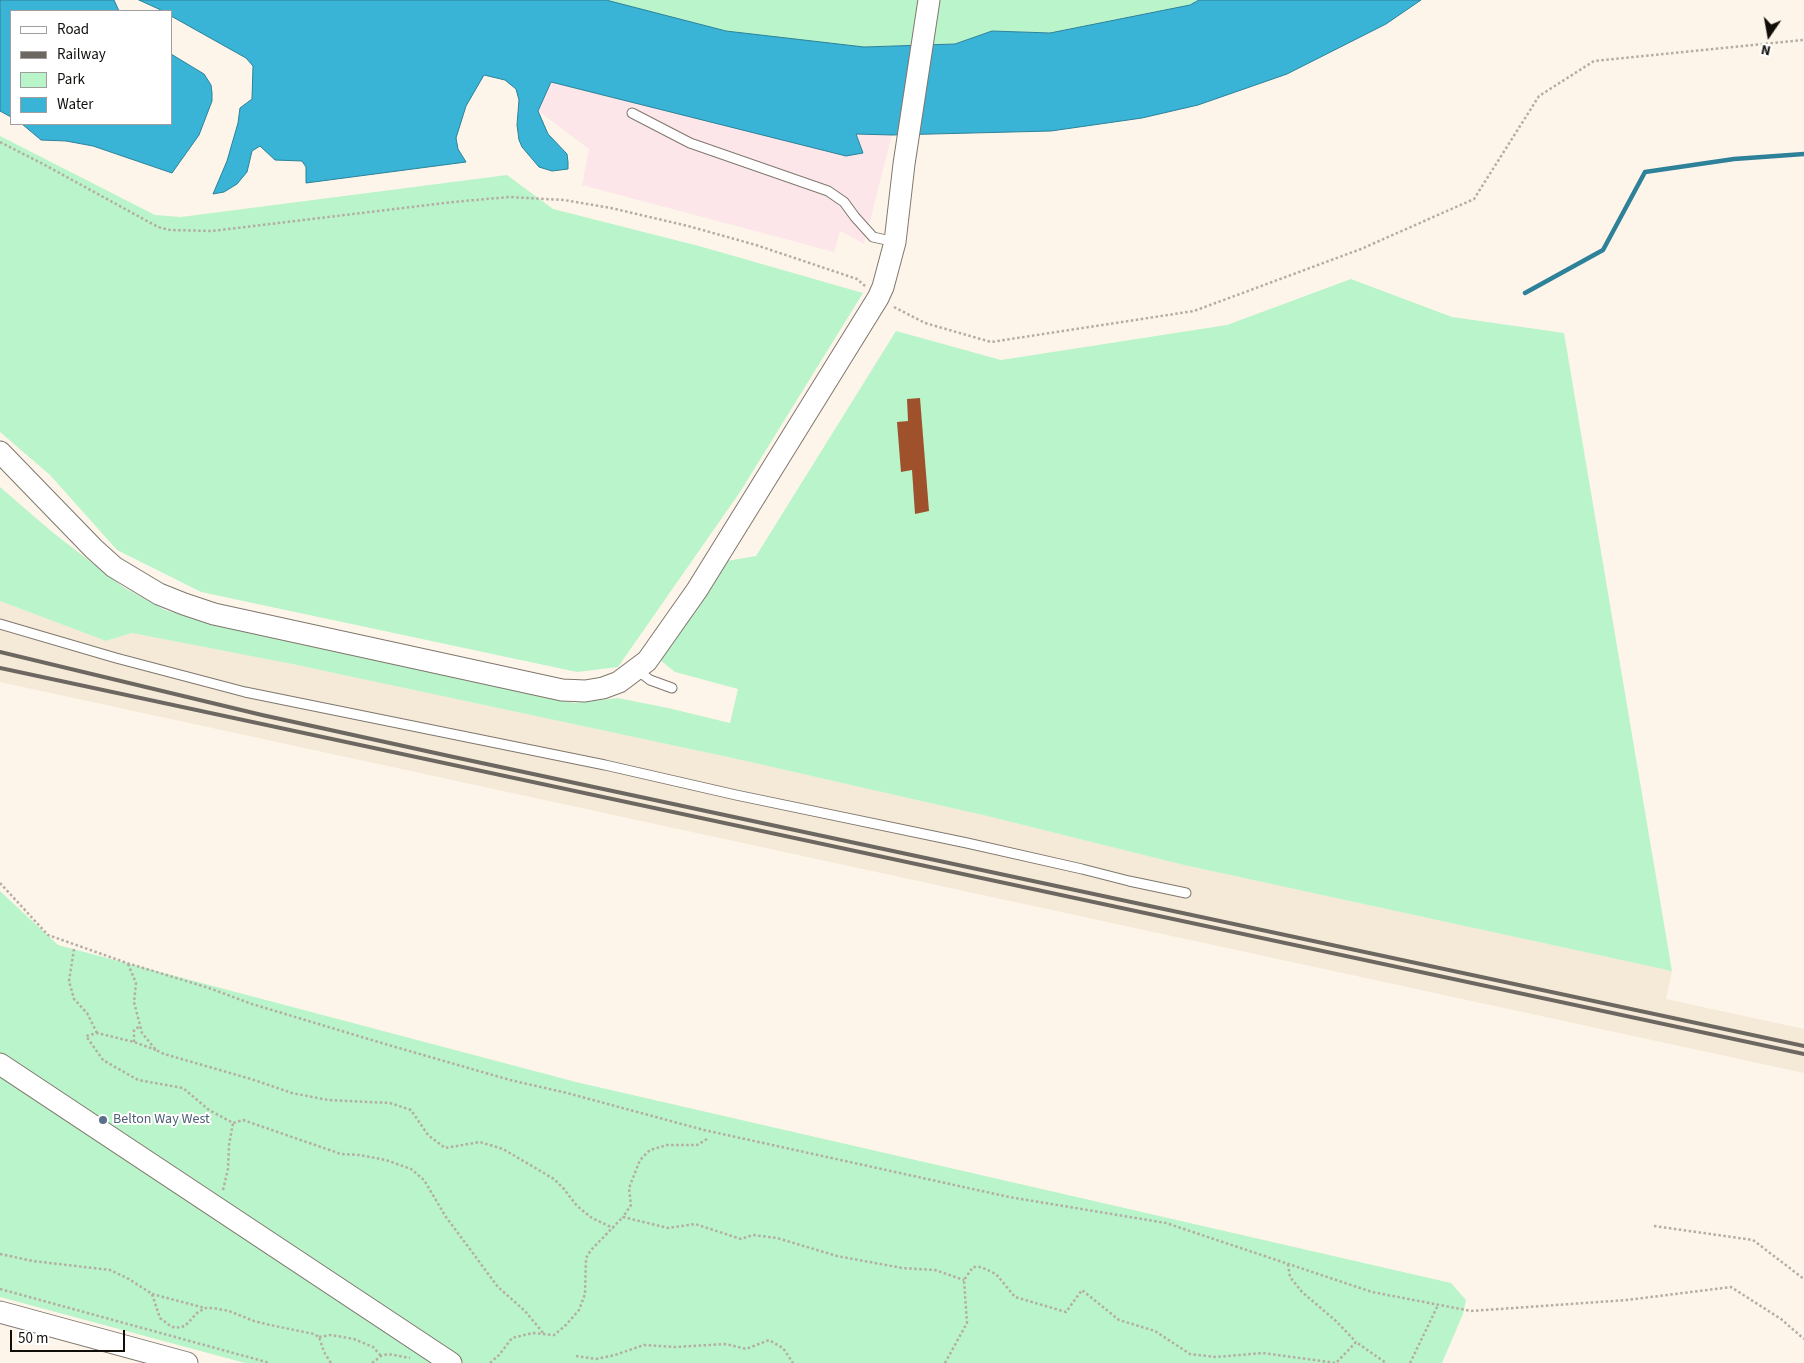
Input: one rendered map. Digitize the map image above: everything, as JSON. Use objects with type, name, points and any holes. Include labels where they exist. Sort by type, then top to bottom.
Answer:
[{"type":"street","points":[[0,452],[94,549],[114,566],[158,594],[184,604],[214,614],[562,690],[585,691],[603,688],[619,682],[647,661],[697,590],[878,298],[883,287],[895,242],[904,164],[928,6]]},
{"type":"street","points":[[0,1064],[451,1363]]},
{"type":"street","points":[[0,1312],[187,1363]]},
{"type":"lane","points":[[632,113],[690,144],[828,191],[844,202],[854,217],[873,237],[895,242]]},
{"type":"lane","points":[[0,624],[116,658],[245,692],[605,765],[1186,892]]},
{"type":"lane","points":[[637,670],[650,680],[672,688]]},
{"type":"path","points":[[0,142],[158,227],[170,230],[212,232],[453,202],[509,197],[564,200],[621,210],[756,245],[858,279],[878,298],[925,323],[990,342],[1194,311],[1361,249],[1474,198],[1539,96],[1594,61],[1804,40]]},
{"type":"path","points":[[0,883],[48,935],[271,1009],[510,1080],[567,1093],[704,1130],[1009,1197],[1166,1223],[1372,1292],[1471,1311],[1627,1300],[1731,1287],[1781,1320],[1804,1339]]},
{"type":"path","points":[[74,949],[69,981],[74,998],[87,1013],[97,1033]]},
{"type":"path","points":[[128,963],[136,983],[134,1002],[142,1034],[156,1050]]},
{"type":"path","points":[[134,1042],[134,1030],[140,1026]]},
{"type":"path","points":[[544,1334],[525,1311],[498,1287],[446,1217],[424,1180],[411,1169],[386,1160],[341,1154],[322,1149],[243,1120],[233,1123],[209,1110],[183,1088],[138,1080],[103,1060],[86,1036],[97,1033],[134,1042],[178,1059],[235,1074],[292,1093],[328,1100],[390,1103],[411,1110],[428,1135],[445,1148],[480,1142],[503,1150],[554,1179],[576,1206],[592,1218],[613,1228]]},
{"type":"path","points":[[228,1169],[229,1145],[233,1123]]},
{"type":"path","points":[[490,1363],[512,1338],[533,1333],[554,1335],[579,1310],[585,1294],[586,1258],[591,1250],[623,1218],[631,1205],[629,1188],[640,1160],[650,1150],[667,1145],[697,1145],[707,1139]]},
{"type":"path","points":[[623,1218],[668,1228],[695,1224],[741,1239],[753,1235],[777,1238],[837,1256],[902,1268],[936,1270],[964,1280]]},
{"type":"path","points":[[1654,1226],[1753,1240],[1804,1279]]},
{"type":"path","points":[[0,1254],[110,1270],[129,1279],[152,1294],[206,1308],[229,1311],[254,1321],[314,1334],[319,1337],[331,1335],[354,1339],[373,1347],[381,1356]]},
{"type":"path","points":[[1288,1264],[1290,1278],[1302,1292],[1336,1321],[1356,1342],[1386,1363]]},
{"type":"path","points":[[945,1363],[967,1323],[964,1280],[973,1267],[981,1267],[996,1274],[1015,1298],[1066,1312],[1082,1290],[1119,1320],[1155,1331],[1190,1354],[1216,1357],[1263,1353],[1336,1363],[1356,1342]]},
{"type":"path","points":[[0,1289],[270,1363]]},
{"type":"path","points":[[152,1294],[160,1318],[175,1328],[185,1326],[198,1312],[206,1308]]},
{"type":"path","points":[[1410,1363],[1438,1305]]},
{"type":"path","points":[[319,1337],[324,1352],[331,1363]]},
{"type":"path","points":[[576,1356],[596,1359],[644,1345],[675,1347],[726,1344],[746,1349],[769,1340],[783,1348],[793,1363]]},
{"type":"path","points":[[372,1363],[381,1356],[398,1355],[415,1361]]},
{"type":"shaded area","points":[[551,82],[846,156],[855,134],[892,135],[864,244],[840,231],[834,252],[582,185],[589,149],[538,111]]},
{"type":"shaded area","points":[[0,601],[106,641],[132,633],[292,664],[737,759],[987,816],[1184,865],[1672,971],[1666,999],[1804,1029],[1804,1073],[0,682]]},
{"type":"green space","points":[[139,0],[1199,0],[1190,5],[1050,33],[992,31],[955,44],[864,47],[855,134],[863,153],[846,156],[551,82],[538,111],[548,134],[567,154],[568,162],[568,169],[552,171],[539,167],[522,147],[517,125],[519,100],[516,89],[505,80],[484,75],[466,106],[456,138],[458,149],[466,162],[306,183],[306,167],[302,161],[275,160],[260,146],[252,151],[247,172],[237,184],[224,192],[213,194],[227,161],[238,123],[240,108],[252,99],[253,66],[246,58],[172,17],[172,10],[161,10]]},
{"type":"green space","points":[[0,136],[155,215],[181,217],[507,175],[553,209],[699,246],[863,293],[740,492],[618,667],[577,672],[201,592],[117,550],[50,475],[0,432]]},
{"type":"green space","points":[[1351,279],[1452,317],[1564,333],[1672,971],[1184,865],[987,816],[737,759],[292,664],[132,633],[106,641],[0,601],[0,487],[51,531],[123,587],[165,610],[212,624],[281,640],[574,703],[618,698],[730,723],[738,689],[675,672],[660,660],[727,561],[756,556],[896,331],[1001,360],[1227,325]]},
{"type":"green space","points":[[0,891],[58,945],[576,1082],[1451,1283],[1466,1300],[1463,1314],[1442,1363],[245,1363],[0,1297]]},
{"type":"water","points":[[0,0],[114,0],[119,10],[10,10],[10,116],[0,111]]},
{"type":"water","points":[[139,0],[606,0],[726,31],[864,47],[955,44],[992,31],[1050,33],[1190,5],[1199,0],[1421,0],[1386,24],[1287,74],[1198,105],[1142,118],[1051,131],[892,135],[856,134],[863,153],[846,156],[551,82],[538,111],[548,134],[567,154],[568,162],[568,169],[552,171],[539,167],[522,147],[517,125],[519,100],[516,89],[505,80],[484,75],[466,106],[456,138],[458,149],[466,162],[306,183],[306,167],[302,161],[275,160],[260,146],[252,151],[247,172],[237,184],[224,192],[213,194],[227,161],[238,123],[240,108],[252,99],[253,66],[246,58],[172,17],[172,10],[161,10]]},
{"type":"water","points":[[172,55],[204,74],[211,85],[212,101],[199,135],[172,173],[93,146],[66,141],[41,140],[23,125],[172,125]]},
{"type":"building","points":[[920,398],[929,511],[915,514],[912,470],[901,472],[897,422],[908,421],[907,399]]},
{"type":"waterway","points":[[1525,293],[1603,250],[1645,172],[1734,159],[1804,154]]},
{"type":"railway","points":[[0,652],[262,715],[449,756],[1804,1046]]},
{"type":"railway","points":[[0,668],[1804,1054]]},
{"type":"place","name":"Belton Way West","points":[[103,1120]]}]
